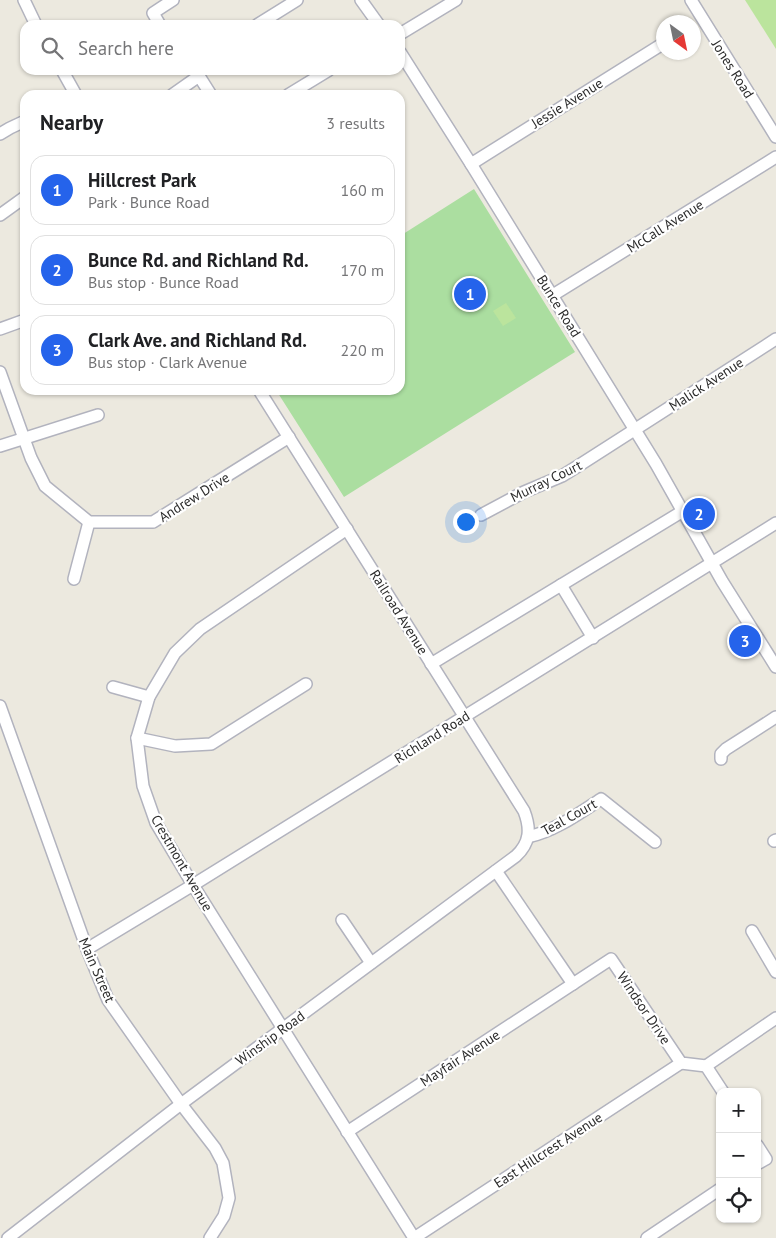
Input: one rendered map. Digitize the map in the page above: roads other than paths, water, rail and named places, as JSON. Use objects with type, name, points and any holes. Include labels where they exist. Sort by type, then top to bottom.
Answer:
[{"type":"street","points":[[24,0],[34,20]]},
{"type":"street","points":[[157,20],[153,13],[173,0]]},
{"type":"street","points":[[265,20],[297,0]]},
{"type":"street","points":[[361,0],[375,20]]},
{"type":"street","points":[[405,31],[456,0]]},
{"type":"street","name":"Jones Road","points":[[691,0],[696,15]]},
{"type":"street","name":"Jones Road","points":[[701,25],[776,137]]},
{"type":"street","name":"Jessie Avenue","points":[[471,164],[656,48]]},
{"type":"street","name":"Bunce Road","points":[[405,60],[635,429],[712,564],[776,667]]},
{"type":"street","points":[[64,75],[71,90]]},
{"type":"street","points":[[299,90],[321,75]]},
{"type":"street","points":[[179,90],[199,76],[208,90]]},
{"type":"street","points":[[0,134],[20,124]]},
{"type":"street","name":"McCall Avenue","points":[[553,296],[776,157]]},
{"type":"street","points":[[0,215],[20,201]]},
{"type":"street","points":[[0,329],[20,322]]},
{"type":"street","name":"Malick Avenue","points":[[635,429],[776,339]]},
{"type":"street","points":[[0,372],[23,438],[45,486],[89,522],[74,579]]},
{"type":"street","name":"Railroad Avenue","points":[[262,395],[524,811],[528,820],[528,837]]},
{"type":"street","points":[[0,446],[98,416]]},
{"type":"street","name":"Murray Court","points":[[481,515],[517,495],[562,476],[635,429]]},
{"type":"street","name":"Andrew Drive","points":[[89,522],[153,522],[289,437]]},
{"type":"street","points":[[431,664],[683,511]]},
{"type":"street","name":"Richland Road","points":[[87,949],[776,523]]},
{"type":"street","name":"Crestmont Avenue","points":[[347,529],[200,629],[175,653],[149,697],[137,738],[143,786],[156,822],[193,885],[414,1238]]},
{"type":"street","points":[[561,585],[592,638]]},
{"type":"street","points":[[137,738],[174,746],[211,744],[306,684]]},
{"type":"street","points":[[114,687],[149,697]]},
{"type":"street","name":"Main Street","points":[[0,706],[87,949],[108,1000],[181,1104],[215,1148],[223,1162],[229,1198],[224,1216],[210,1238]]},
{"type":"street","points":[[721,759],[721,754],[732,744],[776,717]]},
{"type":"street","name":"Teal Court","points":[[528,837],[543,834],[553,829],[601,799],[655,842]]},
{"type":"street","name":"Winship Road","points":[[8,1238],[181,1104],[496,871],[523,850],[528,837]]},
{"type":"street","points":[[496,871],[574,984]]},
{"type":"street","points":[[342,920],[371,963]]},
{"type":"street","points":[[752,930],[776,972]]},
{"type":"street","name":"Windsor Drive","points":[[574,984],[611,959],[681,1062]]},
{"type":"street","name":"Mayfair Avenue","points":[[347,1132],[574,984]]},
{"type":"street","points":[[681,1062],[706,1066],[776,1018]]},
{"type":"street","name":"East Hillcrest Avenue","points":[[414,1238],[681,1062]]},
{"type":"street","points":[[706,1066],[720,1088]]},
{"type":"street","points":[[647,1238],[716,1192]]},
{"type":"place","name":"Hillcrest Park","points":[[470,294]]},
{"type":"place","name":"Bunce Rd. and Richland Rd.","points":[[699,514]]},
{"type":"place","name":"Clark Ave. and Richland Rd.","points":[[745,641]]}]
